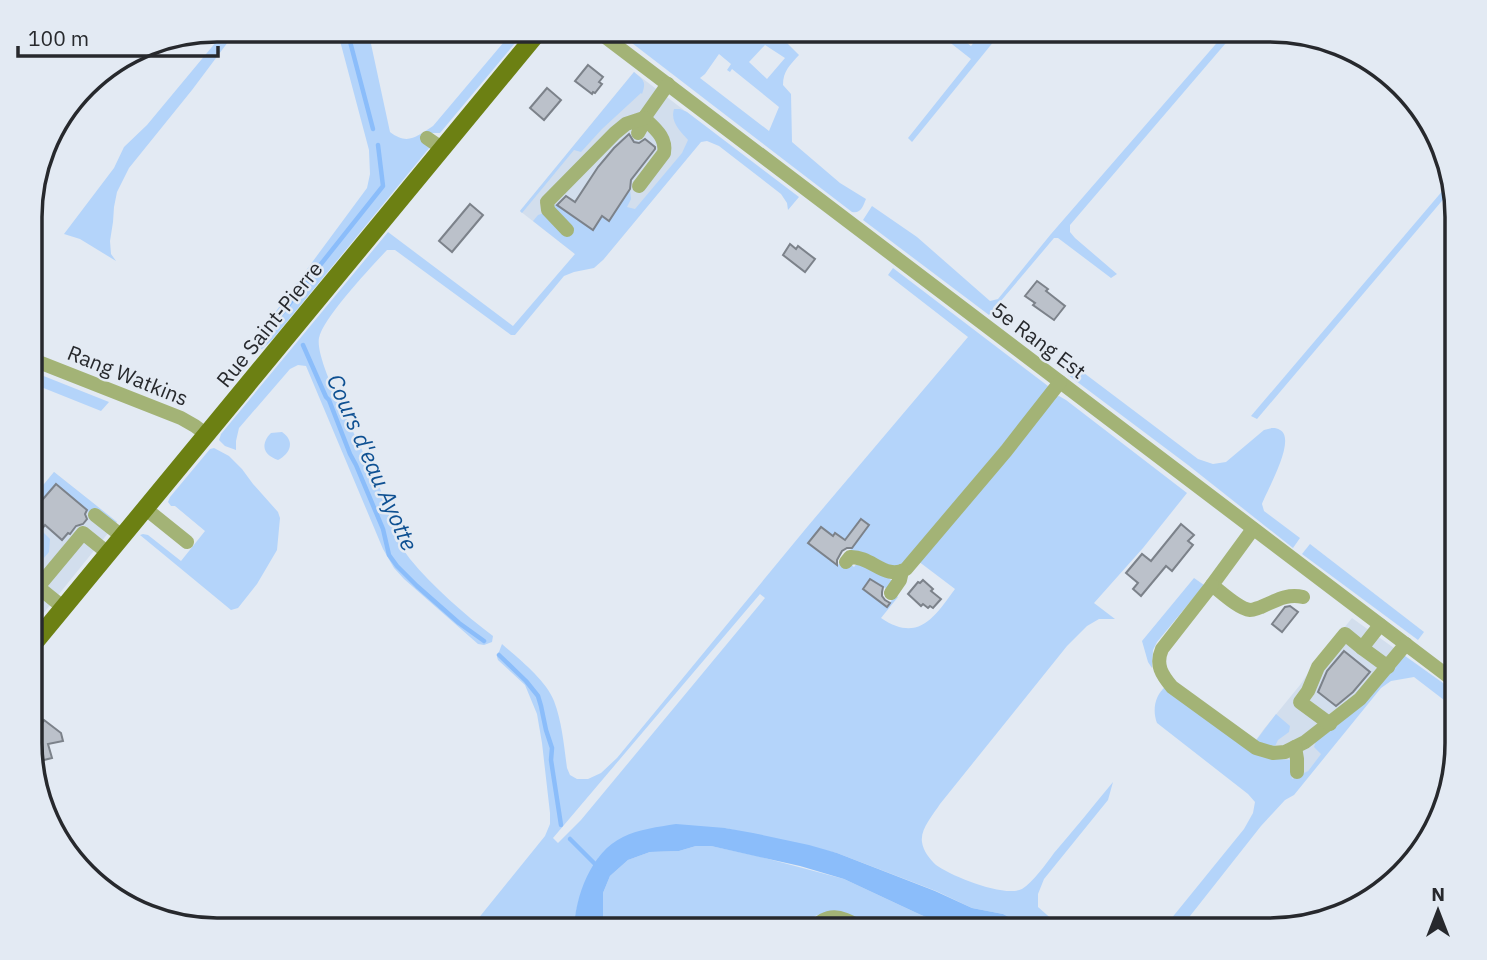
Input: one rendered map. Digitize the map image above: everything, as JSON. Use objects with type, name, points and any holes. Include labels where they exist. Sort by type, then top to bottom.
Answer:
[{"type":"main road","name":"Rue Saint-Pierre","points":[[42,634],[530,42]]},
{"type":"street","name":"5e Rang Est","points":[[612,42],[1445,674]]},
{"type":"street","points":[[638,133],[644,118],[668,84]]},
{"type":"street","points":[[639,186],[665,148],[663,138],[644,118]]},
{"type":"street","points":[[567,230],[548,210],[547,202],[615,133],[626,124],[644,118]]},
{"type":"street","points":[[427,138],[443,149]]},
{"type":"street","name":"Rang Watkins","points":[[42,363],[181,418],[207,435]]},
{"type":"street","points":[[846,562],[855,556],[892,573],[902,571],[914,562],[1060,382]]},
{"type":"street","points":[[146,509],[187,542]]},
{"type":"street","points":[[95,515],[123,537]]},
{"type":"street","points":[[1254,529],[1160,654],[1161,674],[1172,687],[1256,748],[1273,753],[1285,752],[1305,742],[1360,699],[1379,666],[1406,644]]},
{"type":"street","points":[[42,582],[83,533],[109,554]]},
{"type":"street","points":[[891,593],[900,580],[902,571]]},
{"type":"street","points":[[1212,585],[1249,610],[1286,596],[1303,597]]},
{"type":"street","points":[[42,590],[64,608]]},
{"type":"street","points":[[1354,647],[1380,625]]},
{"type":"street","points":[[1330,724],[1300,702],[1318,667],[1345,634],[1354,647],[1379,666]]},
{"type":"street","points":[[1295,747],[1297,772]]},
{"type":"shaded area","points":[[216,42],[228,42],[129,168],[117,192],[114,207],[110,241],[111,254],[116,261],[80,239],[64,234],[114,168],[124,147],[147,125]]},
{"type":"shaded area","points":[[340,42],[371,42],[390,132],[407,139],[433,126],[504,42],[516,42],[440,133],[425,133],[430,147],[272,340],[262,349],[251,345],[367,188],[370,174],[369,150]]},
{"type":"shaded area","points":[[631,42],[786,42],[799,55],[788,68],[783,80],[783,85],[791,94],[792,142],[840,183],[866,199],[860,211],[855,212]],"holes":[[[765,45],[785,58],[767,79],[749,62]],[[719,54],[731,64],[727,70],[730,72],[732,69],[779,107],[769,131],[700,78]]]},
{"type":"shaded area","points":[[949,42],[966,42],[971,46],[974,42],[993,42],[912,142],[908,138],[971,59]]},
{"type":"shaded area","points":[[1218,42],[1227,42],[1070,225],[1070,232],[1075,238],[1117,274],[1111,278],[1058,238],[1054,238],[989,315],[863,220],[872,206],[917,237],[990,301],[998,299]]},
{"type":"shaded area","points":[[634,72],[710,130],[603,260],[575,254],[520,211]]},
{"type":"shaded area","points":[[634,72],[643,81],[642,94],[602,129],[581,152],[574,150],[522,213],[520,211]]},
{"type":"shaded area","points":[[674,109],[687,112],[799,197],[788,210],[781,194],[719,146],[707,141],[701,142],[603,260],[594,268],[564,276],[515,335],[511,335],[395,250],[387,250],[338,306],[322,329],[319,338],[320,351],[325,368],[379,486],[400,543],[429,580],[493,636],[492,642],[478,644],[394,568],[383,549],[306,366],[298,365],[290,369],[239,428],[236,450],[225,446],[219,440],[221,434],[388,232],[513,326],[575,254],[533,221],[538,215],[553,210],[555,204],[593,230],[602,216],[610,220],[630,189],[631,199],[627,207],[635,209],[682,153],[688,140],[675,122]]},
{"type":"shaded area","points":[[1443,190],[1444,198],[1257,419],[1251,416]]},
{"type":"shaded area","points":[[893,268],[1048,386],[1047,392],[898,569],[848,553],[857,541],[845,540],[835,533],[821,552],[838,565],[844,558],[854,567],[857,563],[881,572],[895,583],[889,591],[878,583],[870,594],[887,607],[895,595],[898,597],[881,618],[905,628],[915,627],[924,624],[940,609],[955,589],[918,561],[1054,397],[1059,396],[1066,400],[1187,493],[1094,603],[1115,619],[1099,619],[1087,626],[1067,646],[940,804],[923,832],[925,852],[943,870],[991,888],[1004,891],[1022,889],[1031,882],[1113,782],[1108,800],[1044,879],[1038,894],[1038,907],[1050,918],[1011,918],[972,908],[936,891],[837,853],[725,828],[599,857],[589,874],[575,918],[479,918],[545,836],[550,824],[537,714],[525,685],[498,660],[502,644],[531,670],[550,693],[559,717],[570,775],[577,779],[588,779],[601,773],[617,758],[968,337],[888,275]],"holes":[[[760,594],[765,598],[581,820],[558,843],[553,838]]]},
{"type":"shaded area","points":[[1078,363],[1080,370],[1198,459],[1213,464],[1226,462],[1264,430],[1280,430],[1285,443],[1283,454],[1262,504],[1264,511],[1300,538],[1293,548],[1068,375]]},
{"type":"shaded area","points":[[42,375],[109,402],[101,411],[42,387]]},
{"type":"shaded area","points":[[282,432],[289,439],[290,447],[278,460],[266,452],[264,445],[271,433]]},
{"type":"shaded area","points":[[214,448],[229,456],[242,469],[280,518],[277,550],[257,584],[238,608],[231,610],[140,535],[148,535],[181,561],[205,531],[168,502],[210,449]]},
{"type":"shaded area","points":[[54,472],[117,522],[42,615],[42,487]]},
{"type":"shaded area","points":[[54,472],[117,522],[91,514],[56,484],[42,500],[42,487]]},
{"type":"shaded area","points":[[42,531],[50,539],[49,552],[42,560]]},
{"type":"shaded area","points":[[1310,544],[1424,632],[1418,640],[1302,554]]},
{"type":"shaded area","points":[[1194,578],[1204,585],[1157,642],[1153,650],[1152,668],[1142,641]]},
{"type":"shaded area","points":[[1352,618],[1401,653],[1287,794],[1243,758]]},
{"type":"shaded area","points":[[1401,653],[1445,684],[1445,701],[1414,677],[1391,681],[1381,688],[1294,795],[1285,800],[1261,826],[1188,918],[1172,918],[1244,829],[1253,813],[1255,802],[1157,723],[1156,703],[1162,690],[1166,686],[1261,757],[1290,760],[1294,764],[1291,770],[1292,779],[1308,771],[1321,754],[1314,747],[1316,741]]},
{"type":"shaded area","points":[[1276,714],[1290,726],[1289,732],[1278,740],[1275,746],[1255,742]]},
{"type":"shaded area","points":[[676,824],[725,828],[809,845],[837,853],[972,908],[1011,918],[929,918],[844,879],[711,846],[696,846],[679,851],[650,852],[628,860],[610,876],[603,893],[603,918],[575,918],[587,877],[602,853],[623,837]]},
{"type":"shaded area","points":[[696,846],[711,846],[844,879],[929,918],[851,918],[837,912],[828,912],[813,918],[603,918],[603,893],[610,876],[628,860],[650,852],[679,851]]},
{"type":"building","points":[[588,65],[603,77],[599,82],[602,84],[592,94],[575,81]]},
{"type":"building","points":[[547,88],[561,100],[544,120],[530,108]]},
{"type":"building","points":[[629,134],[634,142],[639,143],[645,139],[655,149],[631,180],[630,189],[609,221],[602,216],[593,230],[557,205],[566,196],[575,202],[598,167]]},
{"type":"building","points":[[470,204],[483,215],[452,252],[439,241]]},
{"type":"building","points":[[790,244],[796,249],[798,246],[815,259],[805,272],[783,255]]},
{"type":"building","points":[[1037,281],[1065,306],[1054,320],[1025,296]]},
{"type":"building","points":[[56,484],[87,510],[87,519],[62,540],[45,525],[42,529],[42,500]]},
{"type":"building","points":[[861,519],[869,525],[852,548],[842,551],[837,565],[808,543],[821,527],[833,536],[835,533],[845,540]]},
{"type":"building","points":[[1181,524],[1194,535],[1188,541],[1193,545],[1172,571],[1166,566],[1141,596],[1133,589],[1138,583],[1126,573],[1142,554],[1151,561]]},
{"type":"building","points":[[870,579],[883,587],[882,596],[890,603],[887,607],[863,589]]},
{"type":"building","points":[[923,580],[941,599],[933,608],[923,604],[921,606],[908,594]]},
{"type":"building","points":[[1290,606],[1298,612],[1282,632],[1272,624],[1285,607]]},
{"type":"building","points":[[1344,651],[1370,672],[1353,692],[1336,706],[1318,692],[1327,671]]},
{"type":"building","points":[[44,720],[61,733],[63,741],[48,744],[52,758],[43,760]]},
{"type":"waterway","name":"Cours d'eau Ayotte","points":[[350,42],[373,129]]},
{"type":"waterway","name":"Cours d'eau Ayotte","points":[[279,323],[278,318],[383,186],[378,145]]},
{"type":"waterway","name":"Cours d'eau Ayotte","points":[[303,345],[383,529],[389,555],[417,586],[484,641]]},
{"type":"waterway","name":"Cours d'eau Ayotte","points":[[499,655],[538,696],[552,748],[551,760],[561,825]]},
{"type":"waterway","name":"Cours d'eau Ayotte","points":[[570,839],[599,868]]}]
